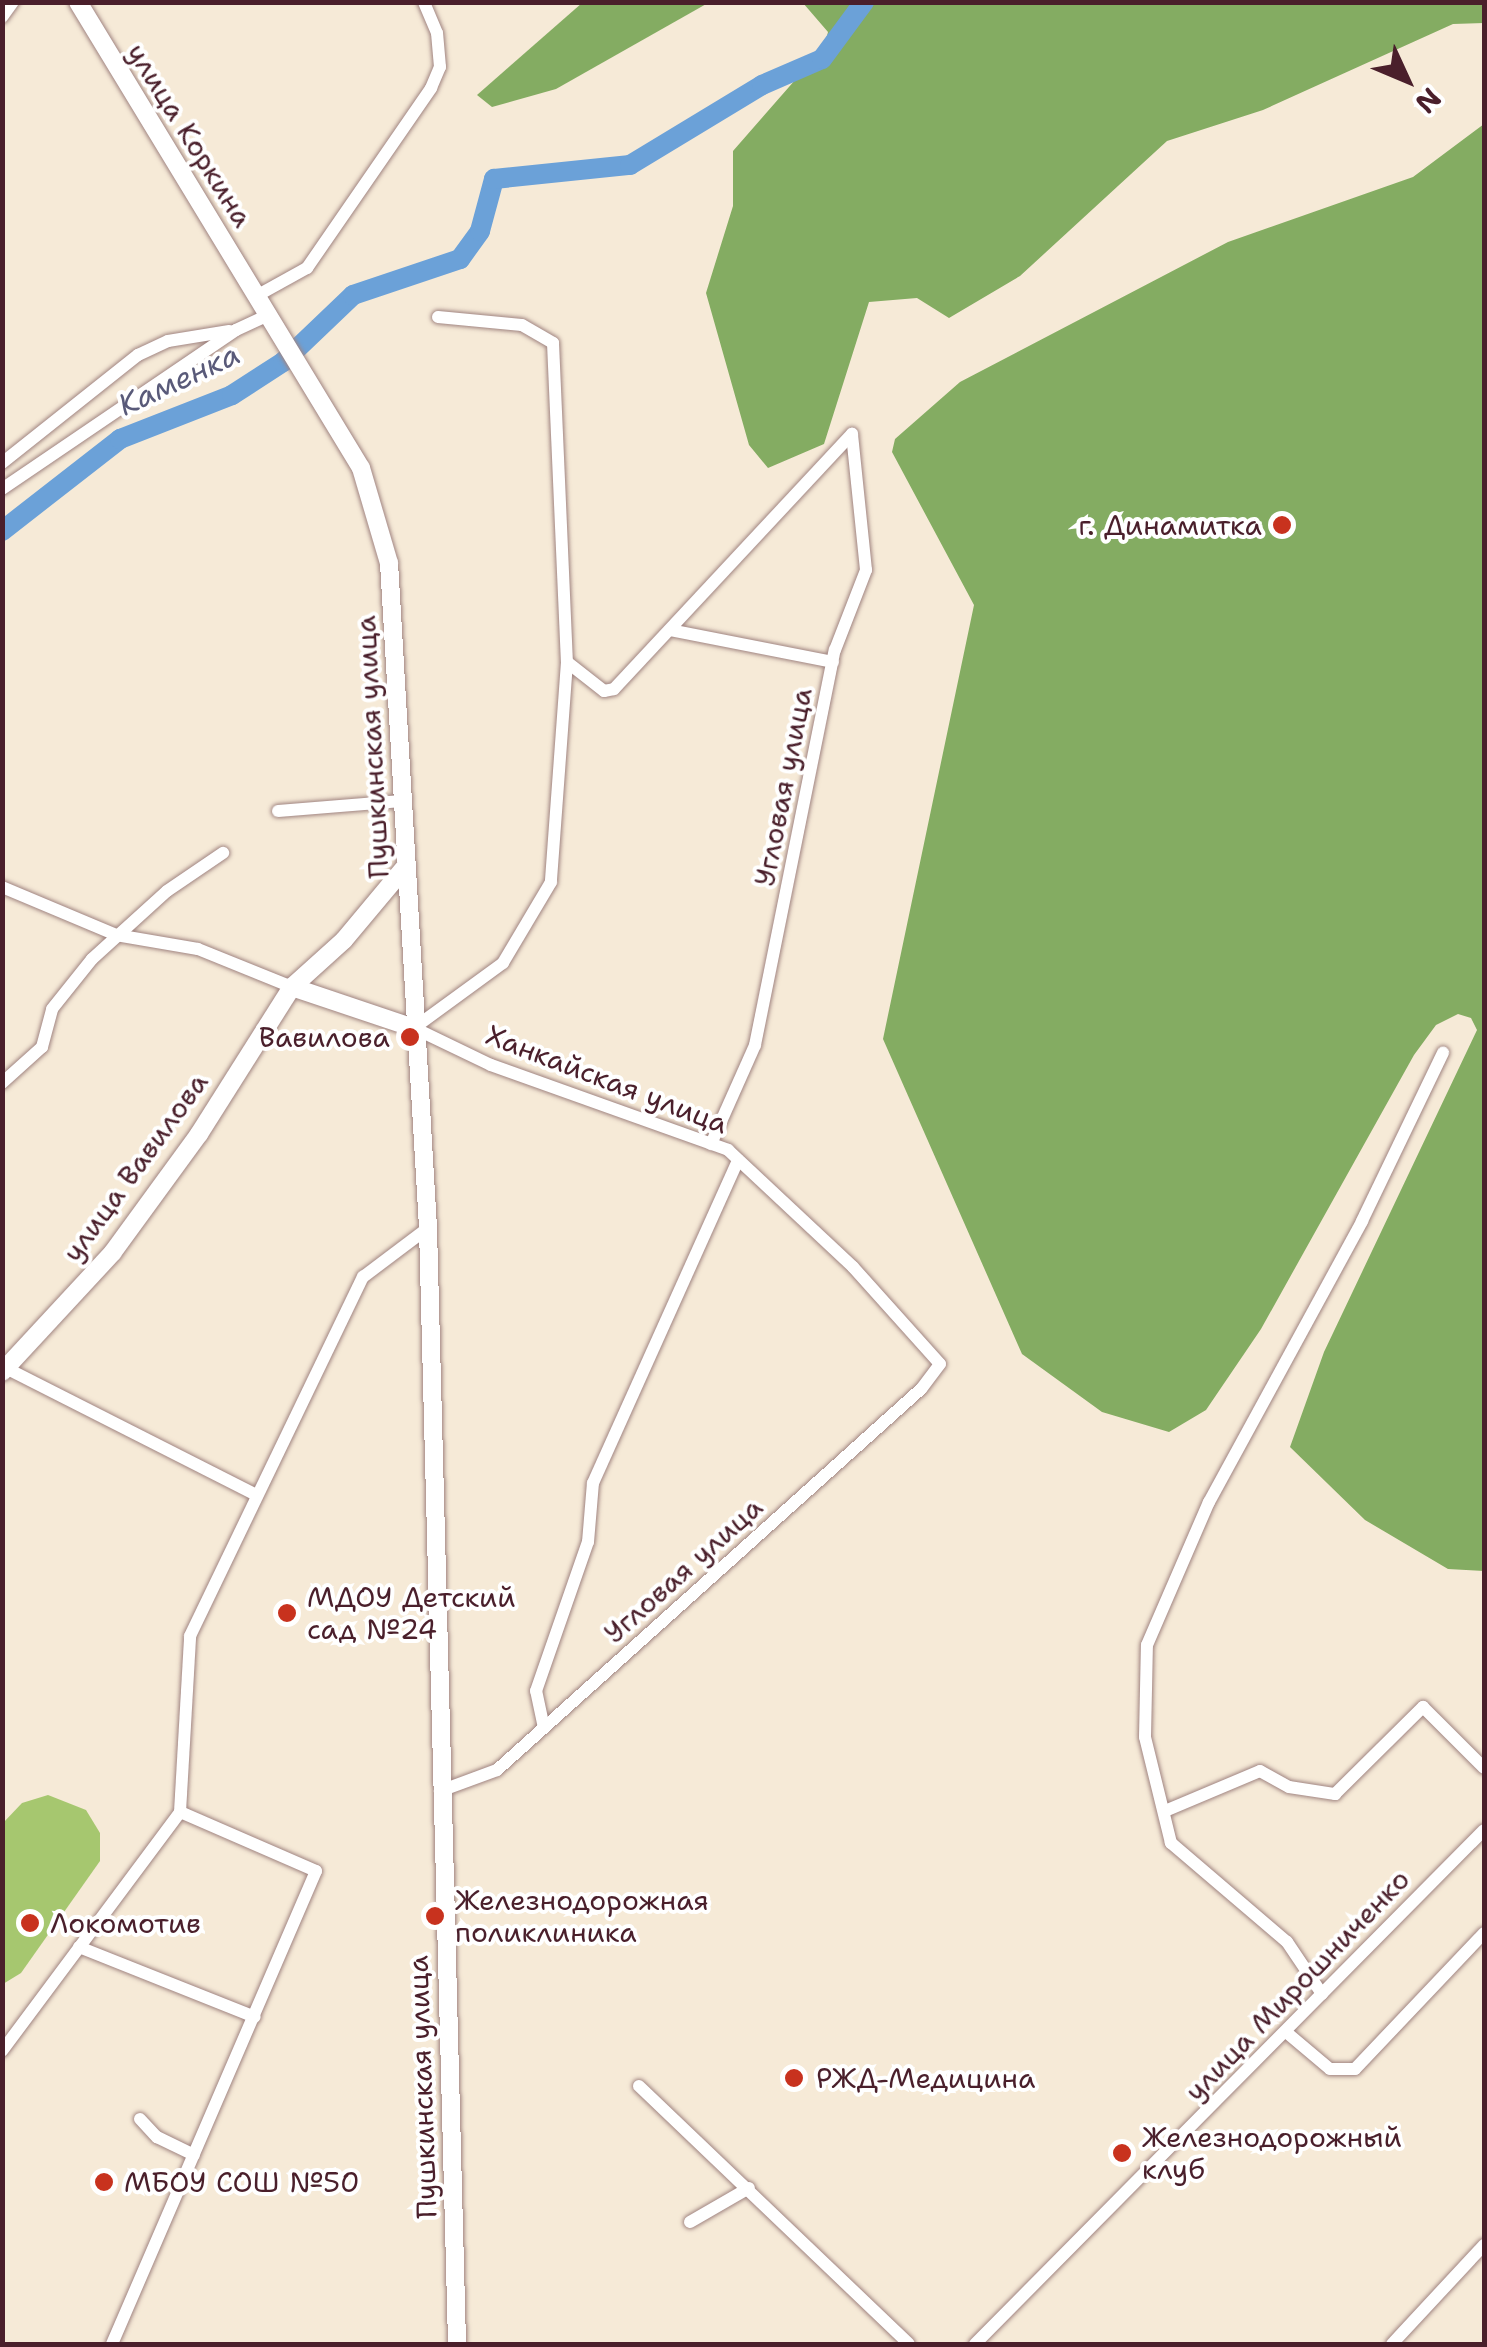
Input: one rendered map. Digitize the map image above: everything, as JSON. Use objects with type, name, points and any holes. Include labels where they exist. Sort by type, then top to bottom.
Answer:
[{"type":"main road","name":"улица Коркина","points":[[78,2],[258,295]]},
{"type":"main road","name":"Пушкинская улица","points":[[258,295],[361,468],[386,547],[428,1228],[457,2344]]},
{"type":"main road","name":"улица Вавилова","points":[[4,1370],[114,1252],[200,1134],[292,987],[344,940],[406,866]]},
{"type":"main road","points":[[292,987],[414,1028]]},
{"type":"street","points":[[2,17],[13,2]]},
{"type":"street","points":[[258,295],[307,268],[431,88],[440,68],[437,33],[424,2]]},
{"type":"street","points":[[414,1028],[503,963],[551,882],[567,662],[552,343],[522,325],[438,317]]},
{"type":"street","points":[[2,463],[138,355],[168,342],[275,321]]},
{"type":"street","points":[[2,489],[236,330]]},
{"type":"street","name":"Угловая улица","points":[[670,630],[852,434],[866,570],[833,662],[755,1045],[712,1144]]},
{"type":"street","points":[[567,662],[610,692],[670,630],[833,662]]},
{"type":"street","points":[[278,811],[402,801]]},
{"type":"street","points":[[3,1081],[42,1047],[62,995],[116,934],[223,853]]},
{"type":"street","points":[[2,888],[116,934],[198,950],[292,987]]},
{"type":"street","name":"Ханкайская улица","points":[[414,1028],[491,1065],[712,1144],[738,1160],[853,1267],[940,1364]]},
{"type":"street","points":[[1322,1994],[1287,1942],[1171,1844],[1145,1737],[1147,1646],[1209,1502],[1362,1221],[1443,1053]]},
{"type":"street","name":"Угловая улица","points":[[544,1728],[536,1690],[588,1542],[593,1483],[738,1160]]},
{"type":"street","points":[[2,2050],[180,1812],[190,1636],[363,1277],[428,1228]]},
{"type":"street","name":"Угловая улица","points":[[440,1791],[497,1770],[921,1389],[940,1364]]},
{"type":"street","name":"улица Вавилова","points":[[4,1370],[256,1496]]},
{"type":"street","points":[[1166,1811],[1260,1771],[1290,1787],[1336,1794],[1422,1707],[1484,1768]]},
{"type":"street","points":[[112,2344],[316,1871],[180,1812]]},
{"type":"street","name":"улица Мирошниченко","points":[[976,2344],[1484,1830]]},
{"type":"street","points":[[1286,2032],[1330,2069],[1355,2069],[1484,1933]]},
{"type":"street","points":[[79,1946],[254,2017]]},
{"type":"street","points":[[639,2086],[909,2344]]},
{"type":"street","points":[[140,2120],[156,2137],[194,2156]]},
{"type":"street","points":[[690,2222],[749,2188]]},
{"type":"street","points":[[1392,2344],[1484,2245]]},
{"type":"green space","points":[[1484,2],[1484,23],[1453,24],[1263,110],[1167,141],[1020,276],[949,318],[917,298],[869,302],[824,444],[768,468],[749,445],[706,293],[733,206],[733,151],[824,47],[828,32],[803,3]]},
{"type":"green space","points":[[582,3],[708,3],[556,89],[492,107],[477,95]]},
{"type":"green space","points":[[1484,124],[1484,1571],[1448,1569],[1365,1520],[1290,1447],[1324,1352],[1477,1030],[1471,1018],[1458,1014],[1436,1025],[1414,1055],[1261,1329],[1206,1410],[1169,1432],[1102,1412],[1022,1354],[883,1039],[974,605],[892,452],[895,439],[960,382],[1228,242],[1413,177]]},
{"type":"green space","name":"Локомотив","points":[[48,1795],[86,1810],[100,1833],[100,1861],[21,1973],[3,1984],[3,1823],[22,1803]]},
{"type":"waterway","name":"Каменка","points":[[2,531],[120,439],[232,395],[283,362],[353,295],[460,259],[480,231],[494,179],[630,165],[762,85],[822,59],[864,2]]},
{"type":"place","name":"г. Динамитка","points":[[1282,525]]},
{"type":"place","name":"Вавилова","points":[[410,1037]]},
{"type":"place","name":"МДОУ Детский сад №24","points":[[287,1613]]},
{"type":"place","name":"Железнодорожная поликлиника","points":[[435,1916]]},
{"type":"place","name":"Локомотив","points":[[30,1923]]},
{"type":"place","name":"РЖД-Медицина","points":[[794,2078]]},
{"type":"place","name":"Железнодорожный клуб","points":[[1122,2153]]},
{"type":"place","name":"МБОУ СОШ №50","points":[[104,2182]]}]
